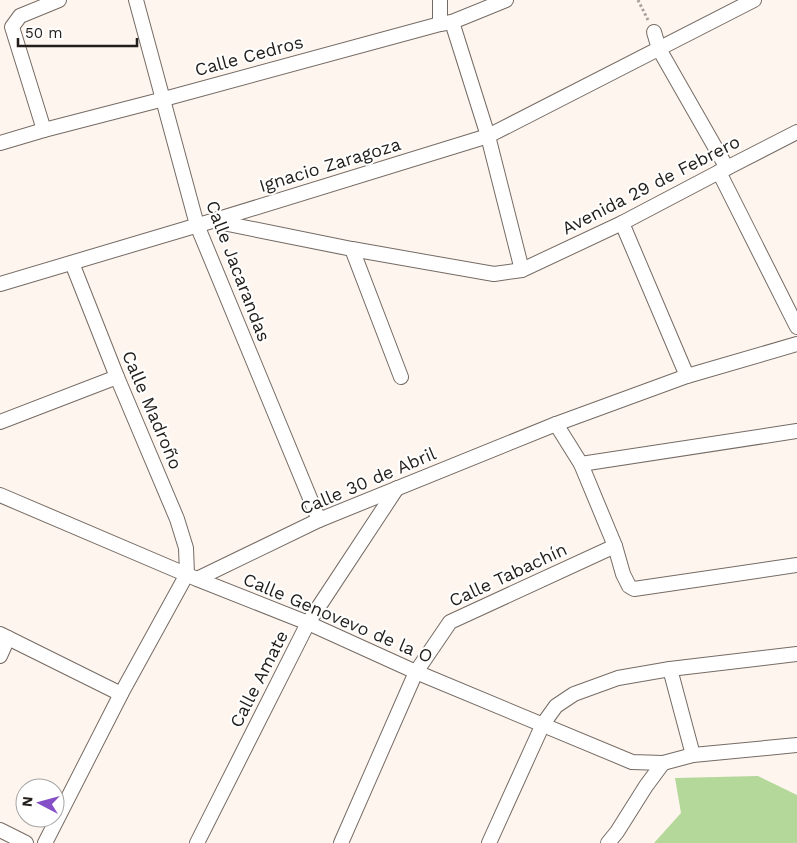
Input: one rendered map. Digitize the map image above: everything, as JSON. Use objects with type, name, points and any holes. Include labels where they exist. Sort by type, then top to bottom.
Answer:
[{"type":"street","points":[[44,130],[12,27],[20,16],[58,0]]},
{"type":"street","name":"Calle Jacarandas","points":[[136,0],[197,226],[318,520]]},
{"type":"street","points":[[440,0],[446,22],[488,136],[522,270]]},
{"type":"street","name":"Calle Cedros","points":[[0,143],[446,22],[506,0]]},
{"type":"street","name":"Ignacio Zaragoza","points":[[0,284],[197,226],[488,136],[754,0]]},
{"type":"street","points":[[654,32],[658,49],[723,170],[797,327]]},
{"type":"street","name":"Avenida 29 de Febrero","points":[[212,221],[352,249],[494,274],[522,270],[622,224],[797,132]]},
{"type":"street","points":[[622,224],[687,376]]},
{"type":"street","points":[[352,249],[401,377]]},
{"type":"street","name":"Calle Madroño","points":[[72,263],[117,377],[178,519],[192,576]]},
{"type":"street","name":"Calle 30 de Abril","points":[[192,576],[318,520],[556,424],[687,376],[797,344]]},
{"type":"street","points":[[0,422],[117,377]]},
{"type":"street","points":[[556,424],[581,464],[615,546],[622,574],[629,586],[634,589],[797,565]]},
{"type":"street","points":[[581,464],[797,431]]},
{"type":"street","name":"Calle Amate","points":[[197,843],[308,623],[397,488]]},
{"type":"street","name":"Calle Genovevo de la O","points":[[0,495],[308,623],[416,672],[632,762],[663,764]]},
{"type":"street","name":"Calle Tabachín","points":[[341,843],[416,672],[450,622],[615,546]]},
{"type":"street","points":[[45,843],[121,694],[192,576]]},
{"type":"street","points":[[0,656],[4,636],[121,694]]},
{"type":"street","points":[[489,843],[543,724],[556,706],[574,694],[618,678],[670,669],[797,654]]},
{"type":"street","points":[[670,669],[693,755]]},
{"type":"street","points":[[608,843],[663,764],[693,755],[797,745]]},
{"type":"street","points":[[0,830],[26,843]]},
{"type":"path","points":[[638,0],[654,32]]},
{"type":"green space","points":[[758,776],[797,795],[797,843],[654,843],[681,813],[675,778]]}]
